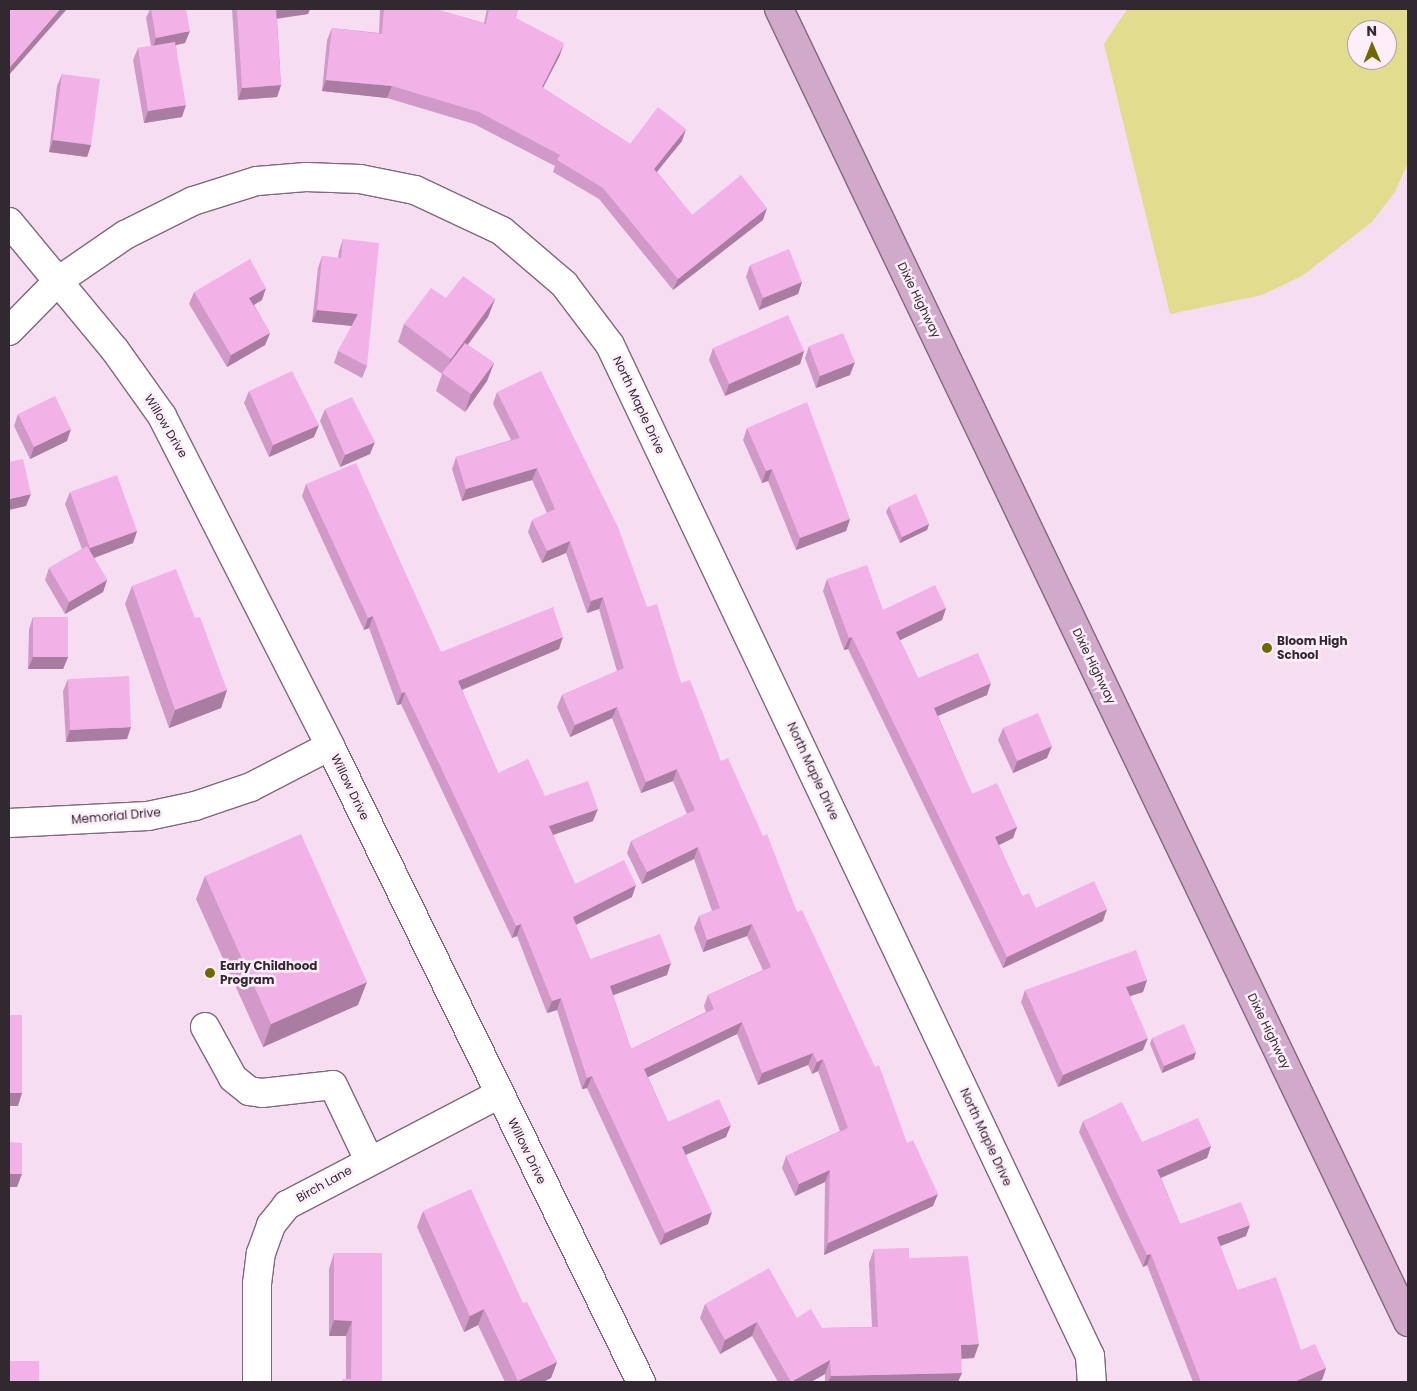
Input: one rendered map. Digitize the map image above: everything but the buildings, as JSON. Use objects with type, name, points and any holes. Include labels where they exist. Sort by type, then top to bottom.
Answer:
[{"type":"main road","name":"Dixie Highway","points":[[779,9],[1408,1322]]},
{"type":"street","name":"North Maple Drive","points":[[9,331],[58,281],[124,235],[193,202],[257,181],[306,177],[360,179],[415,190],[502,231],[564,284],[610,345],[1090,1356],[1092,1382]]},
{"type":"street","name":"Willow Drive","points":[[9,222],[58,281],[162,416],[330,746],[641,1382]]},
{"type":"street","name":"Memorial Drive","points":[[9,823],[148,816],[195,806],[251,787],[330,746]]},
{"type":"street","points":[[205,1027],[233,1078],[248,1091],[262,1094],[333,1085],[369,1160]]},
{"type":"street","name":"Birch Lane","points":[[257,1382],[257,1284],[271,1225],[287,1204],[499,1094]]},
{"type":"shaded area","points":[[1127,9],[1408,9],[1408,163],[1395,192],[1372,222],[1302,276],[1262,295],[1170,314],[1104,44]]},
{"type":"place","name":"Bloom High School","points":[[1267,648]]},
{"type":"place","name":"Early Childhood Program","points":[[210,973]]}]
